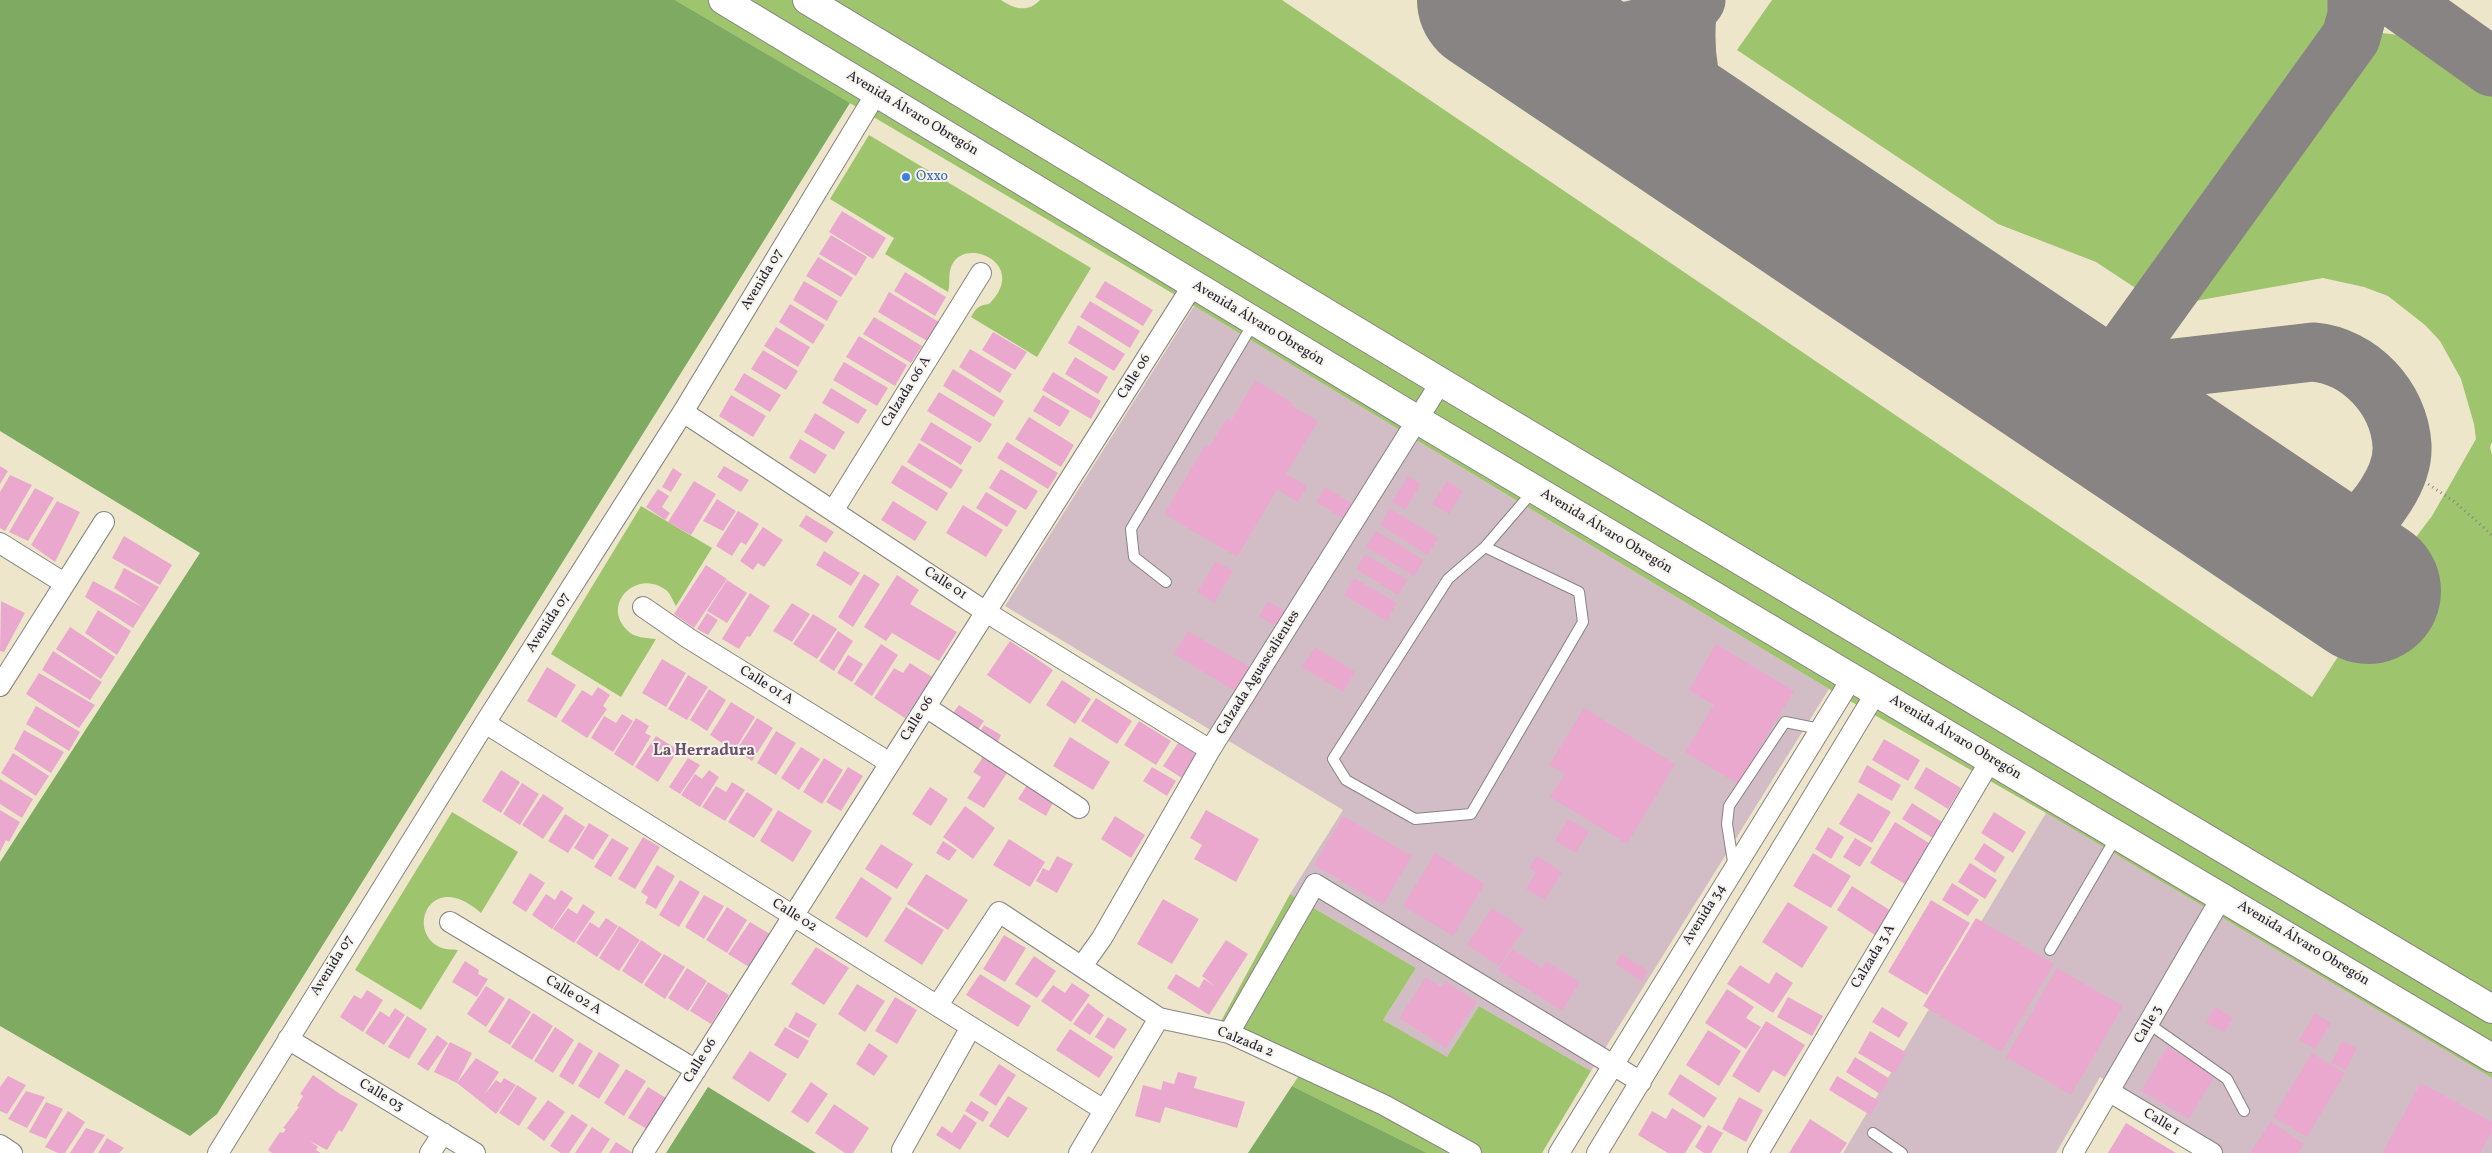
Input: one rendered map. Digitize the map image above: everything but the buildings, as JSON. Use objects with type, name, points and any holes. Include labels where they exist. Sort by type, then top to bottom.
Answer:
[{"type":"main road","name":"Avenida Álvaro Obregón","points":[[723,0],[1417,420],[1877,691],[1990,761],[2181,870],[2492,1058]]},
{"type":"main road","points":[[806,0],[1441,382],[2492,1009]]},
{"type":"main road","points":[[2181,870],[2200,835]]},
{"type":"street","name":"Avenida 07","points":[[218,1153],[485,723],[684,412],[877,92]]},
{"type":"street","name":"Calzada 06 A","points":[[834,511],[981,273]]},
{"type":"street","name":"Calle 06","points":[[643,1153],[1193,285]]},
{"type":"street","name":"Calzada Aguascalientes","points":[[1082,966],[1102,938],[1210,750],[1441,382]]},
{"type":"street","name":"Calle 01","points":[[684,412],[986,612],[1210,750]]},
{"type":"street","points":[[0,686],[104,522]]},
{"type":"street","points":[[0,543],[64,583]]},
{"type":"street","name":"Calle 01 A","points":[[643,607],[688,638],[890,763]]},
{"type":"street","name":"Avenida 34","points":[[1559,1153],[1852,678]]},
{"type":"street","points":[[1597,1153],[1877,691]]},
{"type":"street","points":[[926,707],[1079,808]]},
{"type":"street","name":"Calle 02","points":[[485,723],[1104,1110]]},
{"type":"street","name":"Calzada 3 A","points":[[1758,1153],[1990,761]]},
{"type":"street","points":[[1757,831],[1782,847]]},
{"type":"street","points":[[1229,1034],[1315,884],[1640,1082]]},
{"type":"street","name":"Calle 3","points":[[2073,1153],[2223,895]]},
{"type":"street","name":"Calzada 2","points":[[938,1005],[999,912],[1159,1018],[1229,1034],[1384,1105],[1471,1153]]},
{"type":"street","name":"Calle 02 A","points":[[450,922],[696,1070]]},
{"type":"street","points":[[1078,1153],[1159,1018]]},
{"type":"street","points":[[902,1150],[972,1027]]},
{"type":"street","name":"Calle 03","points":[[288,1039],[475,1153]]},
{"type":"street","name":"Calle 1","points":[[2110,1092],[2212,1153]]},
{"type":"street","points":[[430,1153],[443,1133]]},
{"type":"street","points":[[0,1145],[12,1153]]},
{"type":"lane","points":[[1166,582],[1134,557],[1131,529],[1255,322]]},
{"type":"lane","points":[[1486,547],[1579,592],[1583,622],[1471,814],[1415,819],[1346,780],[1334,759],[1448,579],[1486,547],[1534,489]]},
{"type":"lane","points":[[1734,869],[1727,824],[1729,806],[1785,722],[1820,729]]},
{"type":"lane","points":[[2050,950],[2118,833]]},
{"type":"lane","points":[[2149,1024],[2227,1078],[2244,1111]]},
{"type":"lane","points":[[1873,1133],[1902,1153]]},
{"type":"path","points":[[2399,465],[2455,502],[2492,535]]},
{"type":"shaded area","points":[[1194,306],[1829,689],[1591,1071],[1479,1006],[1447,1058],[1383,1020],[1416,968],[1290,894],[1343,810],[1005,606]]},
{"type":"shaded area","points":[[2046,813],[2492,1078],[2492,1153],[2222,1153],[2100,1077],[2056,1153],[1843,1153]]},
{"type":"green space","points":[[0,0],[675,0],[850,103],[217,1114],[190,1136],[0,1026],[0,862],[200,553],[0,431]]},
{"type":"green space","points":[[675,0],[1001,0],[1011,6],[1026,8],[1031,7],[1040,0],[1282,0],[2312,697],[2410,545],[2432,516],[2476,439],[2474,424],[2461,379],[2440,341],[2425,325],[2388,296],[2364,287],[2323,278],[2184,303],[2371,40],[2382,33],[2415,37],[2492,91],[2492,442],[2490,447],[2492,455],[2492,1078],[2046,813],[1829,689],[1194,306]]},
{"type":"green space","points":[[1772,0],[2329,0],[2331,19],[2137,289],[2096,262],[1998,224],[1737,50]]},
{"type":"green space","points":[[869,135],[1091,268],[1037,357],[971,317],[978,308],[989,304],[1000,290],[1002,277],[999,267],[992,259],[982,254],[971,253],[960,256],[951,267],[948,292],[885,254],[894,238],[830,199]]},
{"type":"green space","points":[[641,506],[712,548],[676,606],[666,590],[655,584],[644,583],[634,586],[626,592],[620,601],[618,610],[620,620],[627,630],[637,636],[656,639],[621,697],[551,654]]},
{"type":"green space","points":[[452,812],[518,852],[481,913],[463,901],[448,897],[436,900],[428,908],[424,918],[425,930],[431,940],[442,948],[458,950],[421,1010],[355,970]]},
{"type":"green space","points":[[1290,894],[1416,968],[1383,1020],[1447,1057],[1479,1006],[1591,1071],[1542,1153],[1427,1153],[1292,1086],[1308,1062],[1220,1023]]},
{"type":"green space","points":[[1292,1086],[1427,1153],[1248,1153]]},
{"type":"green space","points":[[708,1087],[816,1153],[666,1153]]},
{"type":"taxiway","points":[[1511,14],[1530,23],[1566,33],[1601,35],[1638,29],[1676,17],[1688,10],[1696,0]]},
{"type":"taxiway","points":[[2072,372],[2087,371],[2100,366],[2125,351],[2351,37],[2357,15],[2357,0]]},
{"type":"taxiway","points":[[2398,0],[2492,67]]},
{"type":"taxiway","points":[[1687,13],[1687,60],[1697,102],[1706,121],[1718,139],[1749,174]]},
{"type":"taxiway","points":[[2021,357],[2058,372],[2086,377],[2313,352],[2330,355],[2361,371],[2374,382],[2385,396],[2399,428],[2402,445],[2400,465],[2386,495],[2373,512],[2359,525],[2344,533],[2329,536],[2312,537],[2295,533],[2259,518]]},
{"type":"runway","points":[[1490,0],[2368,591]]},
{"type":"place","name":"Oxxo","points":[[906,177]]},
{"type":"district","name":"La Herradura","points":[[704,752]]}]
